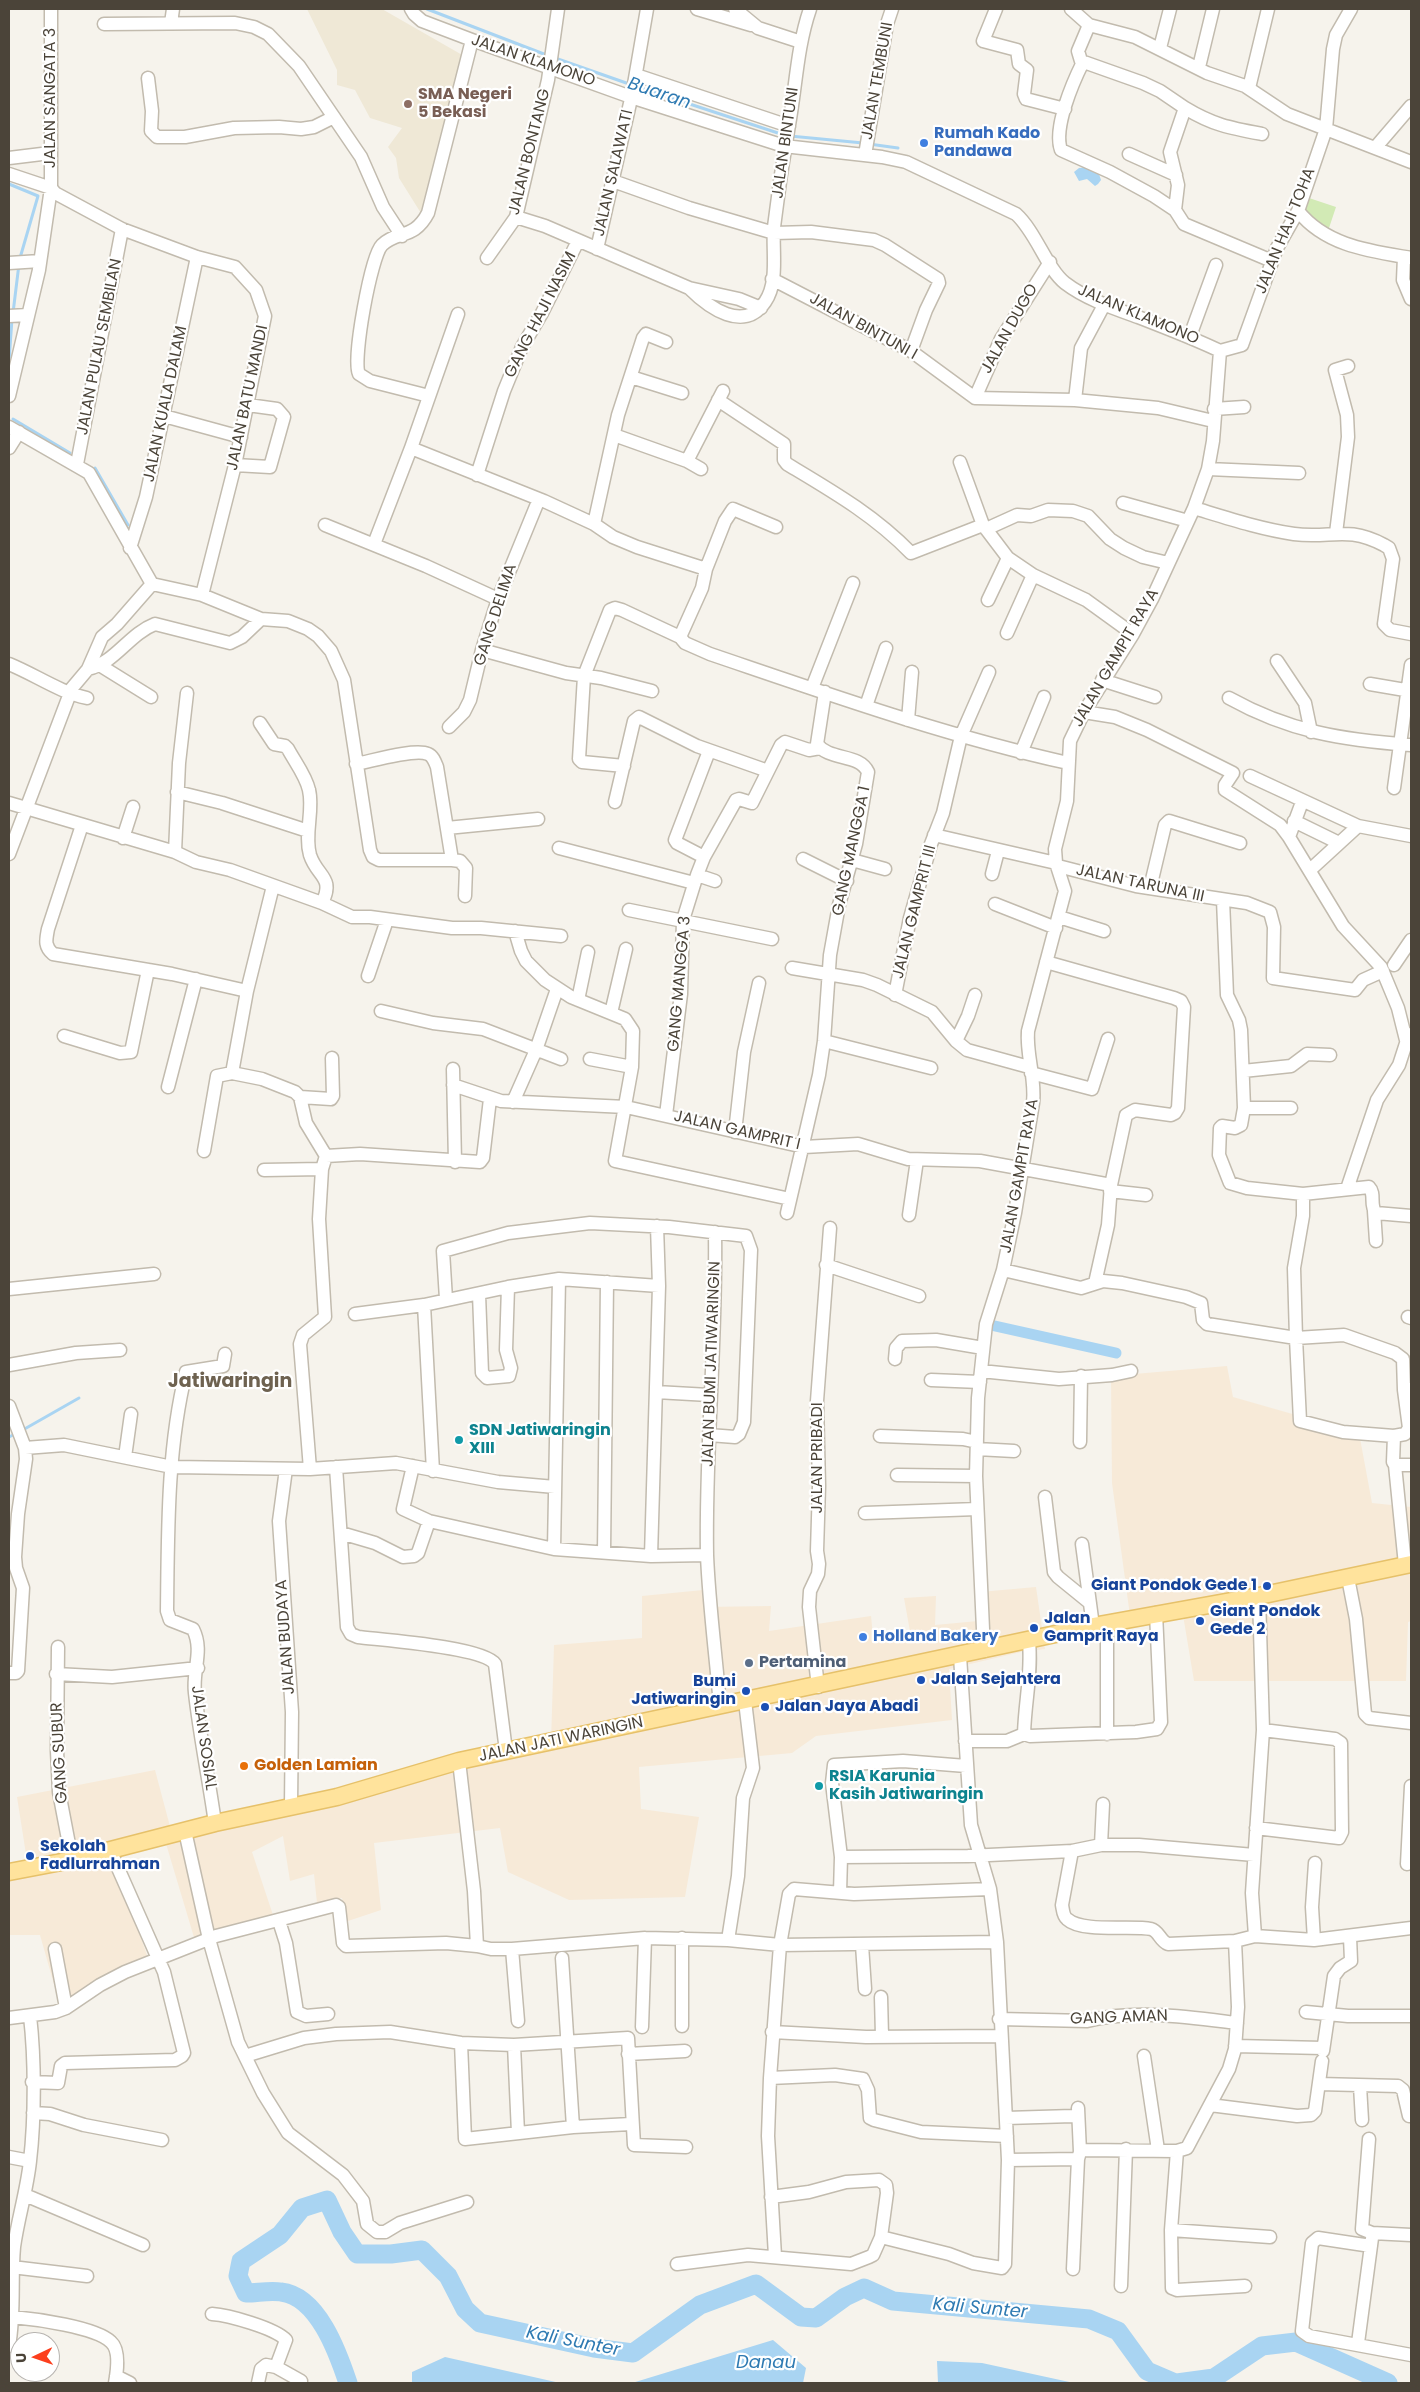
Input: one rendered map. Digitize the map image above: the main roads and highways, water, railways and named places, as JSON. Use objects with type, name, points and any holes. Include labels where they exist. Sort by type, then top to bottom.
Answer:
[{"type":"main road","name":"JALAN JATI WARINGIN","points":[[9,1872],[72,1860],[215,1823],[337,1796],[506,1751],[818,1687],[1156,1613],[1259,1596],[1408,1564]]},
{"type":"water","points":[[1088,167],[1098,171],[1101,180],[1095,186],[1087,179],[1079,181],[1074,172],[1079,168]]},
{"type":"water","name":"Danau","points":[[773,2340],[806,2368],[803,2383],[632,2383]]},
{"type":"water","points":[[445,2357],[560,2383],[412,2383],[412,2372]]},
{"type":"water","points":[[937,2361],[982,2363],[1074,2383],[938,2383]]},
{"type":"waterway","name":"Buaran","points":[[427,9],[549,56]]},
{"type":"waterway","name":"Buaran","points":[[555,58],[632,85]]},
{"type":"waterway","name":"Buaran","points":[[638,87],[784,135]]},
{"type":"waterway","name":"Buaran","points":[[790,136],[863,143]]},
{"type":"waterway","name":"Buaran","points":[[869,144],[898,148]]},
{"type":"waterway","points":[[9,184],[38,196],[20,258]]},
{"type":"waterway","points":[[13,313],[19,264]]},
{"type":"waterway","points":[[9,361],[12,319]]},
{"type":"waterway","points":[[13,419],[70,453]]},
{"type":"waterway","points":[[95,468],[128,525]]},
{"type":"waterway","points":[[986,1324],[1116,1353]]},
{"type":"waterway","points":[[21,1431],[79,1398]]},
{"type":"waterway","points":[[9,1437],[15,1434]]},
{"type":"waterway","name":"Kali Sunter","points":[[348,2383],[339,2357],[325,2328],[306,2304],[294,2296],[281,2292],[246,2293],[238,2276],[241,2261],[280,2235],[302,2208],[327,2200],[342,2232],[357,2254],[391,2254],[422,2250],[448,2276],[465,2309],[480,2323],[594,2348],[633,2353],[700,2305],[756,2284],[801,2317],[816,2318],[845,2297],[864,2288],[893,2301],[1089,2319],[1118,2331],[1147,2371],[1175,2383]]},
{"type":"waterway","name":"Kali Sunter","points":[[1177,2383],[1214,2378],[1262,2346],[1296,2342],[1388,2383]]},
{"type":"place","name":"SMA Negeri 5 Bekasi","points":[[408,104]]},
{"type":"place","name":"Rumah Kado Pandawa","points":[[924,143]]},
{"type":"place","name":"SDN Jatiwaringin XIII","points":[[459,1440]]},
{"type":"place","name":"Giant Pondok Gede 1","points":[[1267,1586]]},
{"type":"place","name":"Giant Pondok Gede 2","points":[[1200,1621]]},
{"type":"place","name":"Jalan Gamprit Raya","points":[[1034,1628]]},
{"type":"place","name":"Holland Bakery","points":[[863,1637]]},
{"type":"place","name":"Pertamina","points":[[749,1663]]},
{"type":"place","name":"Jalan Sejahtera","points":[[921,1680]]},
{"type":"place","name":"Bumi Jatiwaringin","points":[[746,1691]]},
{"type":"place","name":"Jalan Jaya Abadi","points":[[765,1707]]},
{"type":"place","name":"Golden Lamian","points":[[244,1766]]},
{"type":"place","name":"RSIA Karunia Kasih Jatiwaringin","points":[[819,1786]]},
{"type":"place","name":"Sekolah Fadlurrahman","points":[[30,1856]]},
{"type":"district","name":"Jatiwaringin","points":[[230,1382]]}]
